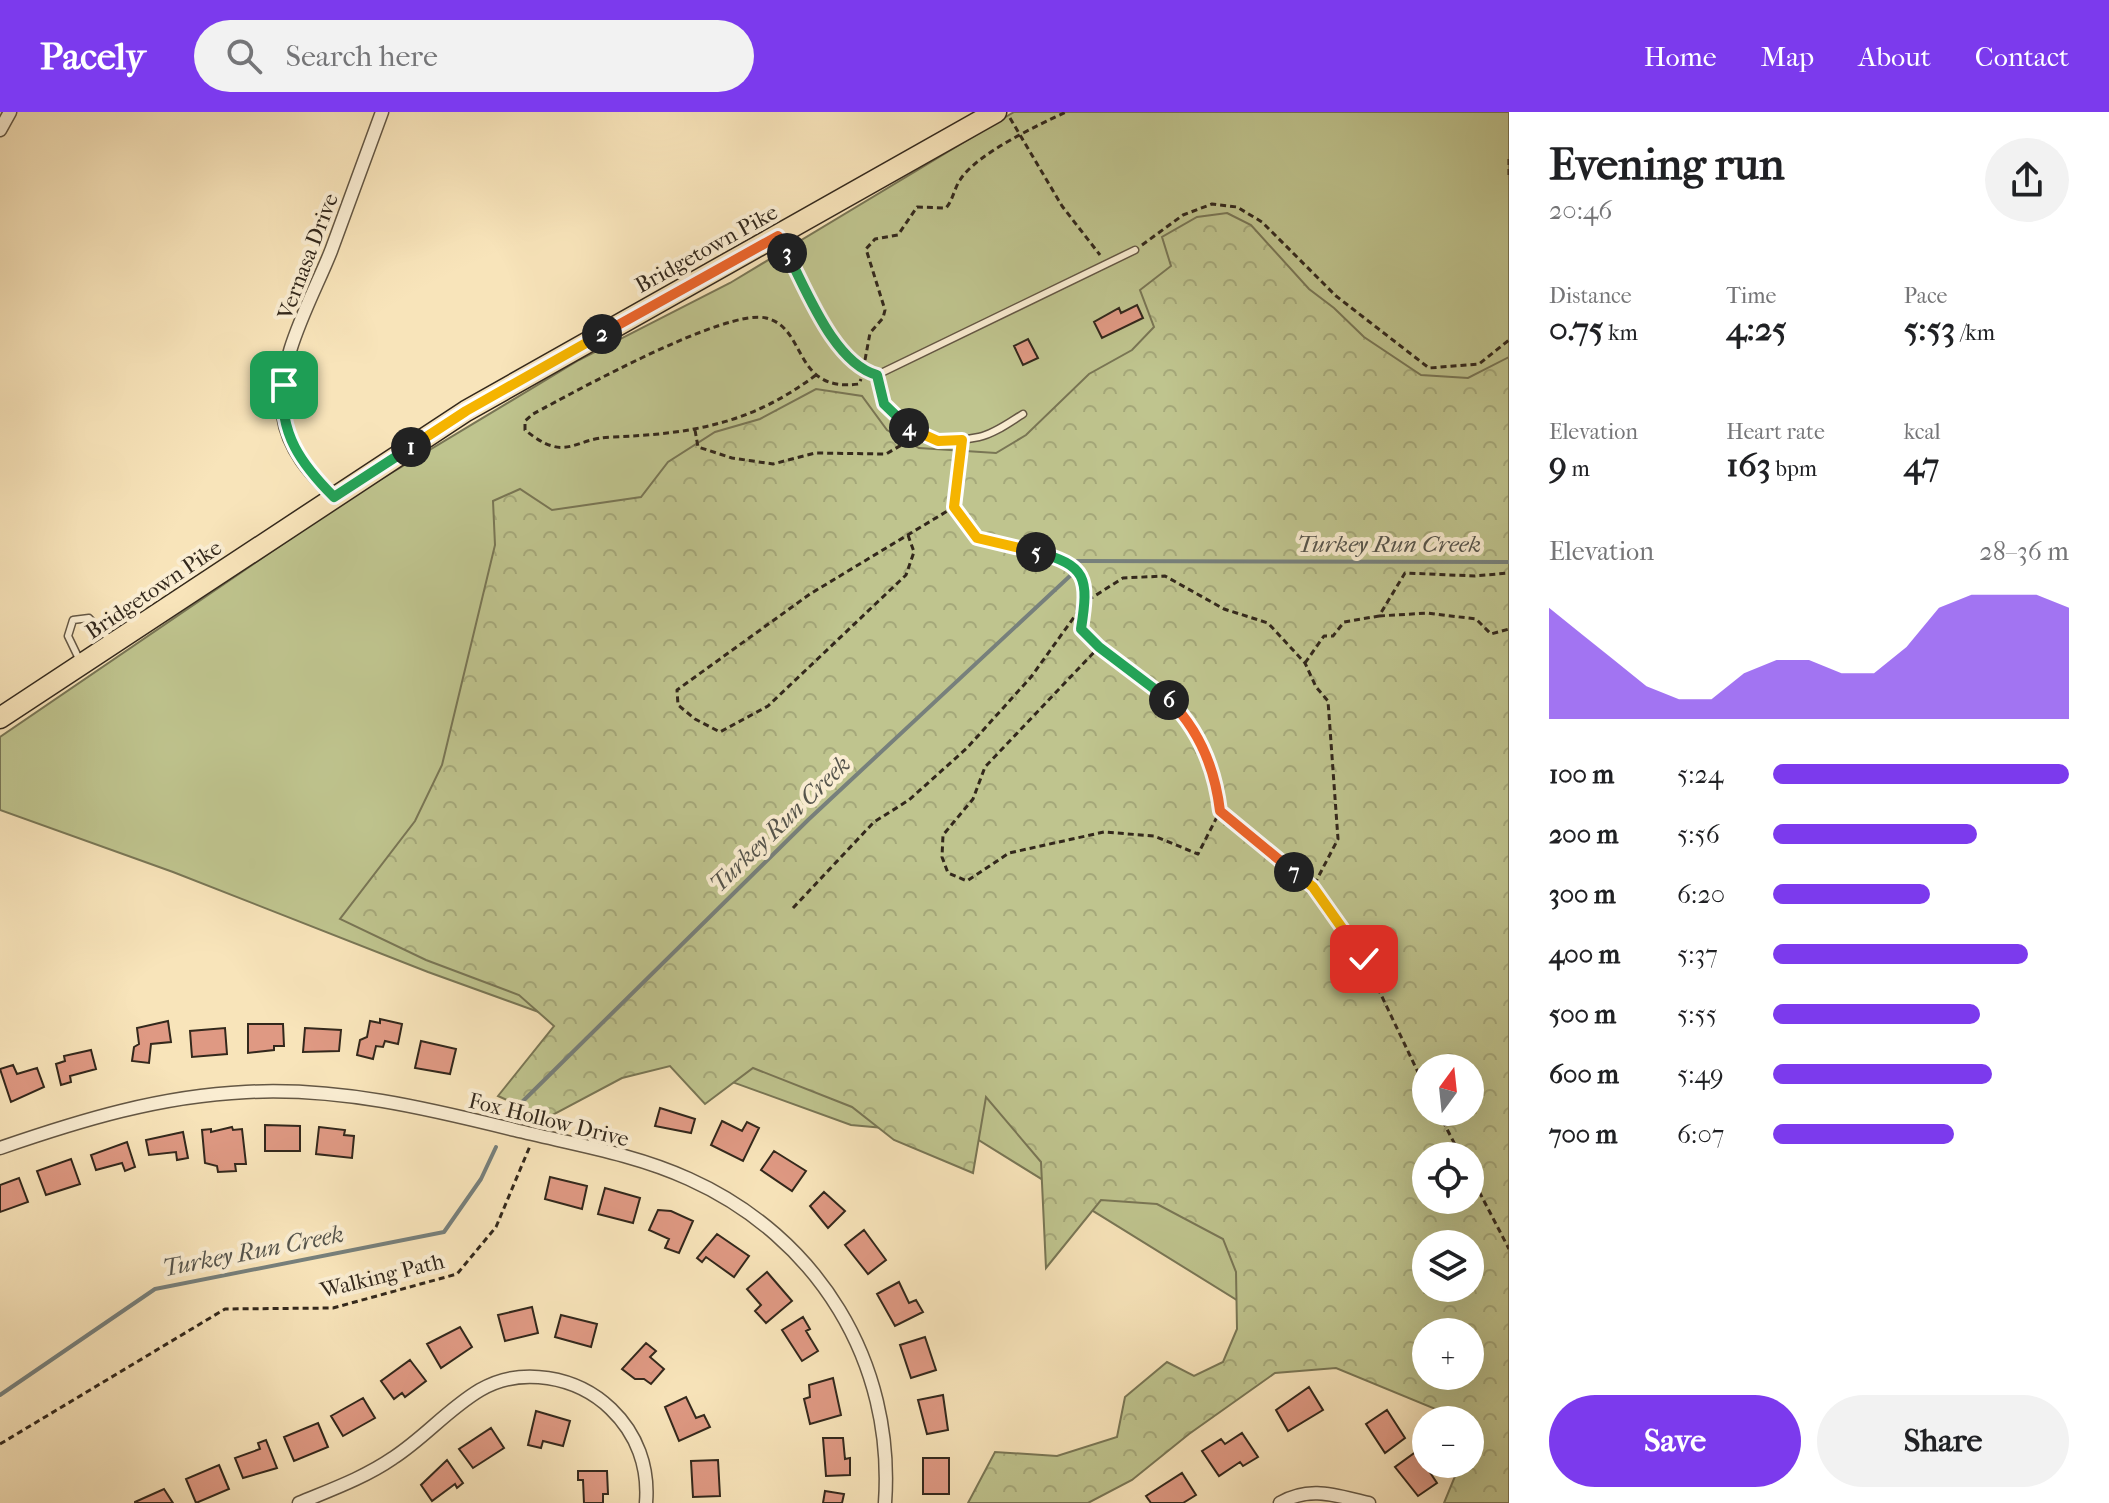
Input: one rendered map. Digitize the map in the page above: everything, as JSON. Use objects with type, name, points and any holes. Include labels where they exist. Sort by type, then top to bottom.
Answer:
[{"type":"main road","name":"Bridgetown Pike","points":[[0,718],[466,411],[996,112]]},
{"type":"street","points":[[0,130],[10,112]]},
{"type":"street","name":"Vernasa Drive","points":[[334,497],[309,472],[289,436],[283,416],[284,385],[301,327],[382,112]]},
{"type":"street","name":"Fox Hollow Drive","points":[[0,1148],[128,1107],[247,1092],[342,1095],[397,1103],[535,1135],[689,1179],[747,1210],[799,1254],[847,1320],[873,1384],[885,1450],[885,1503]]},
{"type":"street","points":[[299,1503],[390,1460],[480,1390],[519,1378],[546,1377],[591,1393],[624,1424],[645,1471],[646,1503]]},
{"type":"street","points":[[1280,1503],[1304,1492],[1369,1503]]},
{"type":"lane","points":[[778,236],[846,358],[863,371],[877,375],[1135,250]]},
{"type":"lane","points":[[877,375],[878,391],[889,412],[920,435],[938,441],[983,437],[1023,414]]},
{"type":"lane","points":[[83,666],[68,636],[73,620],[81,616],[97,622],[114,645]]},
{"type":"path","points":[[1006,112],[1088,245],[1108,263]]},
{"type":"path","points":[[816,375],[786,397],[747,417],[695,429],[636,438],[608,437],[566,448],[550,446],[525,430],[525,421],[533,414],[613,371],[732,321],[766,318],[776,323],[816,375],[829,384],[859,384],[870,333],[883,318],[885,310],[866,249],[875,239],[898,235],[917,207],[946,208],[959,180],[970,169],[1021,133],[1066,112]]},
{"type":"path","points":[[1509,159],[1509,176]]},
{"type":"path","points":[[1135,250],[1183,215],[1212,204],[1237,207],[1262,222],[1336,296],[1429,368],[1479,364],[1509,340]]},
{"type":"path","points":[[695,429],[698,447],[732,458],[773,464],[815,453],[886,454],[920,435]]},
{"type":"path","points":[[962,440],[954,507],[977,538],[1067,561],[1081,573],[1085,602],[1081,629],[1099,647],[1159,689],[1186,716],[1216,775],[1220,811],[1198,854],[1154,836],[1104,832],[1009,853],[967,881],[948,873],[942,857],[943,835],[973,799],[985,767],[1099,647]]},
{"type":"path","points":[[908,535],[914,552],[906,575],[768,706],[720,732],[695,719],[678,705],[677,690],[810,594],[954,507]]},
{"type":"path","points":[[1379,616],[1405,573],[1475,576],[1509,573]]},
{"type":"path","points":[[793,908],[874,822],[909,800],[967,748],[1031,677],[1085,602],[1123,578],[1165,576],[1224,609],[1268,623],[1305,663],[1316,687],[1328,701],[1338,839],[1313,887]]},
{"type":"path","points":[[1305,663],[1324,636],[1333,636],[1344,622],[1379,616],[1427,613],[1452,619],[1476,619],[1491,634],[1509,629]]},
{"type":"path","points":[[1220,811],[1313,887],[1364,959],[1412,1060]]},
{"type":"path","name":"Walking Path","points":[[0,1444],[225,1309],[333,1308],[457,1274],[496,1227],[535,1135]]},
{"type":"path","points":[[1484,1201],[1509,1249]]},
{"type":"green space","points":[[1014,112],[1509,112],[1509,1326],[1484,1329],[1484,1318],[1412,1318],[1412,1336],[1311,1346],[972,1136],[851,1125],[428,972],[173,872],[0,810],[0,737],[353,496],[579,360],[730,283]]},
{"type":"green space","points":[[1227,213],[1251,225],[1309,289],[1364,337],[1421,375],[1468,378],[1509,357],[1509,1503],[1444,1503],[1454,1478],[1484,1478],[1484,1406],[1428,1406],[1336,1368],[1275,1373],[1189,1434],[1132,1480],[1088,1503],[968,1503],[995,1452],[1057,1456],[1117,1437],[1125,1397],[1167,1362],[1194,1376],[1223,1362],[1237,1329],[1236,1272],[1223,1239],[1157,1204],[1101,1200],[1046,1268],[1041,1162],[986,1097],[973,1173],[894,1140],[852,1107],[753,1068],[705,1104],[670,1066],[622,1078],[547,1118],[498,1096],[554,1026],[519,995],[426,960],[340,919],[415,821],[442,765],[495,545],[493,501],[520,489],[552,510],[641,497],[668,462],[715,432],[760,419],[816,389],[862,396],[887,430],[919,448],[996,453],[1026,435],[1089,374],[1132,350],[1154,327],[1140,290],[1171,266],[1162,237],[1197,217]]},
{"type":"building","points":[[1137,305],[1143,318],[1102,338],[1094,322],[1119,308],[1121,313]]},
{"type":"building","points":[[1028,339],[1038,358],[1023,365],[1014,346]]},
{"type":"building","points":[[380,1019],[402,1024],[398,1044],[385,1041],[383,1047],[376,1046],[373,1059],[357,1055],[360,1040],[367,1037],[370,1021],[380,1023]]},
{"type":"building","points":[[168,1021],[171,1042],[151,1044],[149,1063],[132,1061],[134,1047],[139,1044],[137,1028]]},
{"type":"building","points":[[248,1024],[283,1024],[284,1046],[248,1053]]},
{"type":"building","points":[[225,1028],[227,1054],[192,1057],[190,1031]]},
{"type":"building","points":[[305,1028],[341,1030],[339,1051],[303,1052]]},
{"type":"building","points":[[421,1041],[456,1049],[450,1074],[415,1068]]},
{"type":"building","points":[[91,1050],[96,1069],[70,1076],[71,1082],[61,1085],[56,1064],[65,1061],[64,1056]]},
{"type":"building","points":[[13,1065],[17,1074],[37,1068],[44,1087],[11,1102],[0,1069]]},
{"type":"building","points":[[660,1108],[695,1119],[691,1133],[655,1126]]},
{"type":"building","points":[[722,1121],[742,1131],[747,1122],[759,1128],[743,1161],[711,1145]]},
{"type":"building","points":[[265,1125],[300,1126],[300,1151],[265,1151]]},
{"type":"building","points":[[232,1127],[233,1130],[242,1129],[246,1164],[235,1164],[236,1171],[218,1172],[217,1166],[205,1163],[202,1130],[211,1129],[211,1132]]},
{"type":"building","points":[[319,1127],[345,1130],[344,1135],[354,1136],[352,1158],[316,1154]]},
{"type":"building","points":[[183,1132],[188,1158],[177,1160],[176,1152],[149,1155],[146,1140]]},
{"type":"building","points":[[127,1142],[135,1167],[125,1171],[122,1163],[96,1170],[91,1155]]},
{"type":"building","points":[[774,1151],[806,1171],[792,1191],[761,1170]]},
{"type":"building","points":[[71,1159],[80,1184],[46,1195],[37,1171]]},
{"type":"building","points":[[550,1177],[587,1186],[582,1209],[545,1199]]},
{"type":"building","points":[[19,1178],[28,1202],[0,1212],[0,1185]]},
{"type":"building","points":[[605,1188],[640,1198],[633,1223],[598,1214]]},
{"type":"building","points":[[824,1192],[845,1211],[828,1228],[810,1206]]},
{"type":"building","points":[[658,1210],[671,1211],[693,1221],[679,1253],[665,1248],[669,1239],[649,1230]]},
{"type":"building","points":[[864,1230],[886,1260],[868,1274],[845,1245]]},
{"type":"building","points":[[717,1234],[749,1256],[734,1277],[706,1257],[702,1262],[697,1258]]},
{"type":"building","points":[[767,1272],[792,1301],[766,1323],[755,1311],[761,1305],[747,1289]]},
{"type":"building","points":[[899,1282],[909,1303],[916,1300],[923,1312],[895,1326],[877,1294]]},
{"type":"building","points":[[532,1307],[538,1333],[505,1341],[498,1315]]},
{"type":"building","points":[[561,1315],[597,1324],[591,1347],[555,1337]]},
{"type":"building","points":[[803,1317],[810,1329],[806,1331],[818,1351],[802,1361],[782,1330]]},
{"type":"building","points":[[460,1327],[472,1347],[441,1368],[427,1344]]},
{"type":"building","points":[[925,1337],[936,1370],[911,1378],[900,1345]]},
{"type":"building","points":[[646,1343],[656,1351],[650,1357],[664,1369],[651,1384],[644,1379],[635,1379],[622,1369]]},
{"type":"building","points":[[410,1360],[426,1381],[405,1397],[402,1393],[394,1399],[381,1381]]},
{"type":"building","points":[[833,1378],[841,1415],[810,1424],[804,1399],[810,1397],[809,1385]]},
{"type":"building","points":[[1309,1387],[1323,1410],[1288,1431],[1276,1410]]},
{"type":"building","points":[[943,1395],[948,1430],[927,1434],[918,1400]]},
{"type":"building","points":[[686,1397],[696,1418],[704,1415],[710,1427],[679,1441],[665,1407]]},
{"type":"building","points":[[363,1398],[375,1418],[343,1436],[331,1416]]},
{"type":"building","points":[[1387,1410],[1405,1438],[1385,1453],[1366,1424]]},
{"type":"building","points":[[536,1411],[570,1421],[563,1446],[543,1441],[541,1448],[528,1445]]},
{"type":"building","points":[[318,1423],[328,1447],[294,1461],[284,1437]]},
{"type":"building","points":[[491,1428],[504,1448],[473,1468],[459,1449]]},
{"type":"building","points":[[1242,1433],[1258,1457],[1243,1466],[1240,1462],[1219,1476],[1202,1451],[1221,1439],[1225,1444]]},
{"type":"building","points":[[823,1438],[843,1438],[845,1459],[850,1458],[850,1475],[826,1476]]},
{"type":"building","points":[[266,1440],[277,1468],[243,1478],[235,1458],[260,1449],[258,1443]]},
{"type":"building","points":[[1412,1455],[1412,1478],[1434,1478],[1437,1483],[1418,1496],[1395,1467]]},
{"type":"building","points":[[923,1458],[949,1458],[949,1494],[923,1494]]},
{"type":"building","points":[[447,1460],[463,1483],[457,1488],[455,1484],[432,1501],[421,1485]]},
{"type":"building","points":[[718,1460],[720,1496],[693,1497],[691,1461]]},
{"type":"building","points":[[219,1465],[229,1489],[196,1503],[186,1479]]},
{"type":"building","points":[[578,1471],[607,1471],[608,1494],[603,1494],[603,1503],[584,1503],[583,1480],[578,1480]]},
{"type":"building","points":[[1182,1473],[1196,1495],[1183,1503],[1151,1503],[1146,1496]]},
{"type":"building","points":[[164,1489],[173,1503],[135,1503],[135,1502]]},
{"type":"building","points":[[825,1491],[844,1494],[842,1503],[823,1503]]},
{"type":"waterway","name":"Turkey Run Creek","points":[[1076,561],[1509,562]]},
{"type":"waterway","name":"Turkey Run Creek","points":[[520,1104],[808,820],[1071,575]]},
{"type":"waterway","name":"Turkey Run Creek","points":[[0,1395],[155,1289],[444,1232],[481,1179],[496,1147]]},
{"type":"route","points":[[284,385],[283,416],[289,436],[309,472],[334,497],[466,411],[778,236],[846,358],[863,371],[877,375],[878,391],[889,412],[920,435],[938,441],[962,440],[954,507],[977,538],[1067,561],[1081,573],[1085,602],[1081,629],[1099,647],[1159,689],[1186,716],[1216,775],[1220,811],[1313,887],[1364,959]]}]
